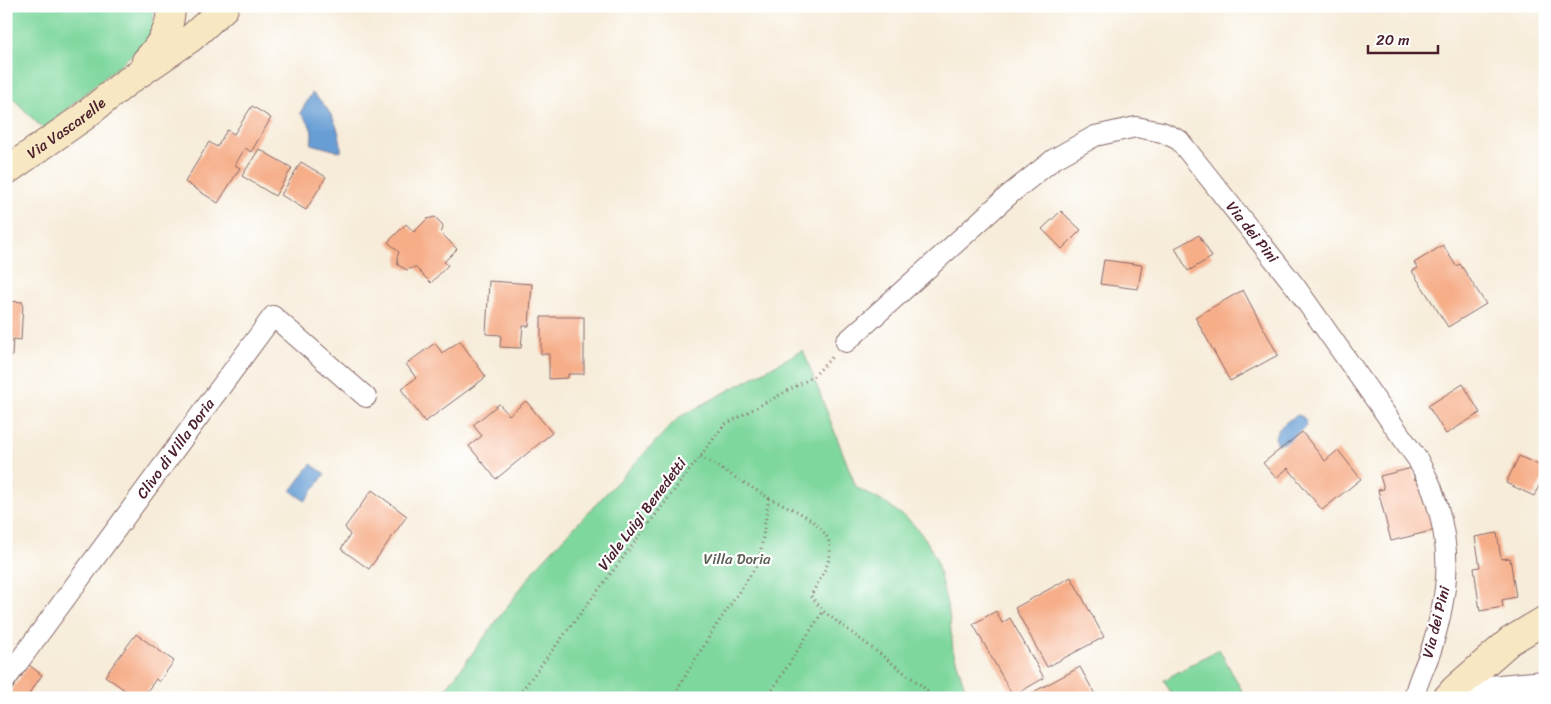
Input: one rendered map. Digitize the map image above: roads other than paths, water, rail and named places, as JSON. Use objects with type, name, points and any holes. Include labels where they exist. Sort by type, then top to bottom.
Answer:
[{"type":"street","name":"Via Vascarelle","points":[[124,84],[161,42],[170,25],[171,6]]},
{"type":"street","points":[[186,6],[200,12],[225,7]]},
{"type":"street","name":"Via Vascarelle","points":[[6,171],[82,118],[124,84],[191,38],[225,7]]},
{"type":"street","name":"Via dei Pini","points":[[846,342],[1010,194],[1038,171],[1073,148],[1095,136],[1136,127],[1162,132],[1179,140],[1296,286],[1418,460],[1433,490],[1442,521],[1448,556],[1445,594],[1430,654],[1414,698]]},
{"type":"street","name":"Clivo di Villa Doria","points":[[6,679],[273,316],[366,397]]},
{"type":"street","points":[[1451,694],[1510,641],[1545,620]]},
{"type":"street","points":[[1451,694],[1545,681]]},
{"type":"water","points":[[312,93],[324,105],[337,127],[341,152],[311,144],[312,135],[310,127],[300,113]]},
{"type":"water","points":[[1298,415],[1306,421],[1306,426],[1286,443],[1278,444],[1275,438],[1280,427]]},
{"type":"water","points":[[311,464],[325,474],[305,501],[291,491]]},
{"type":"park label","name":"Villa Doria","points":[[737,559]]}]
